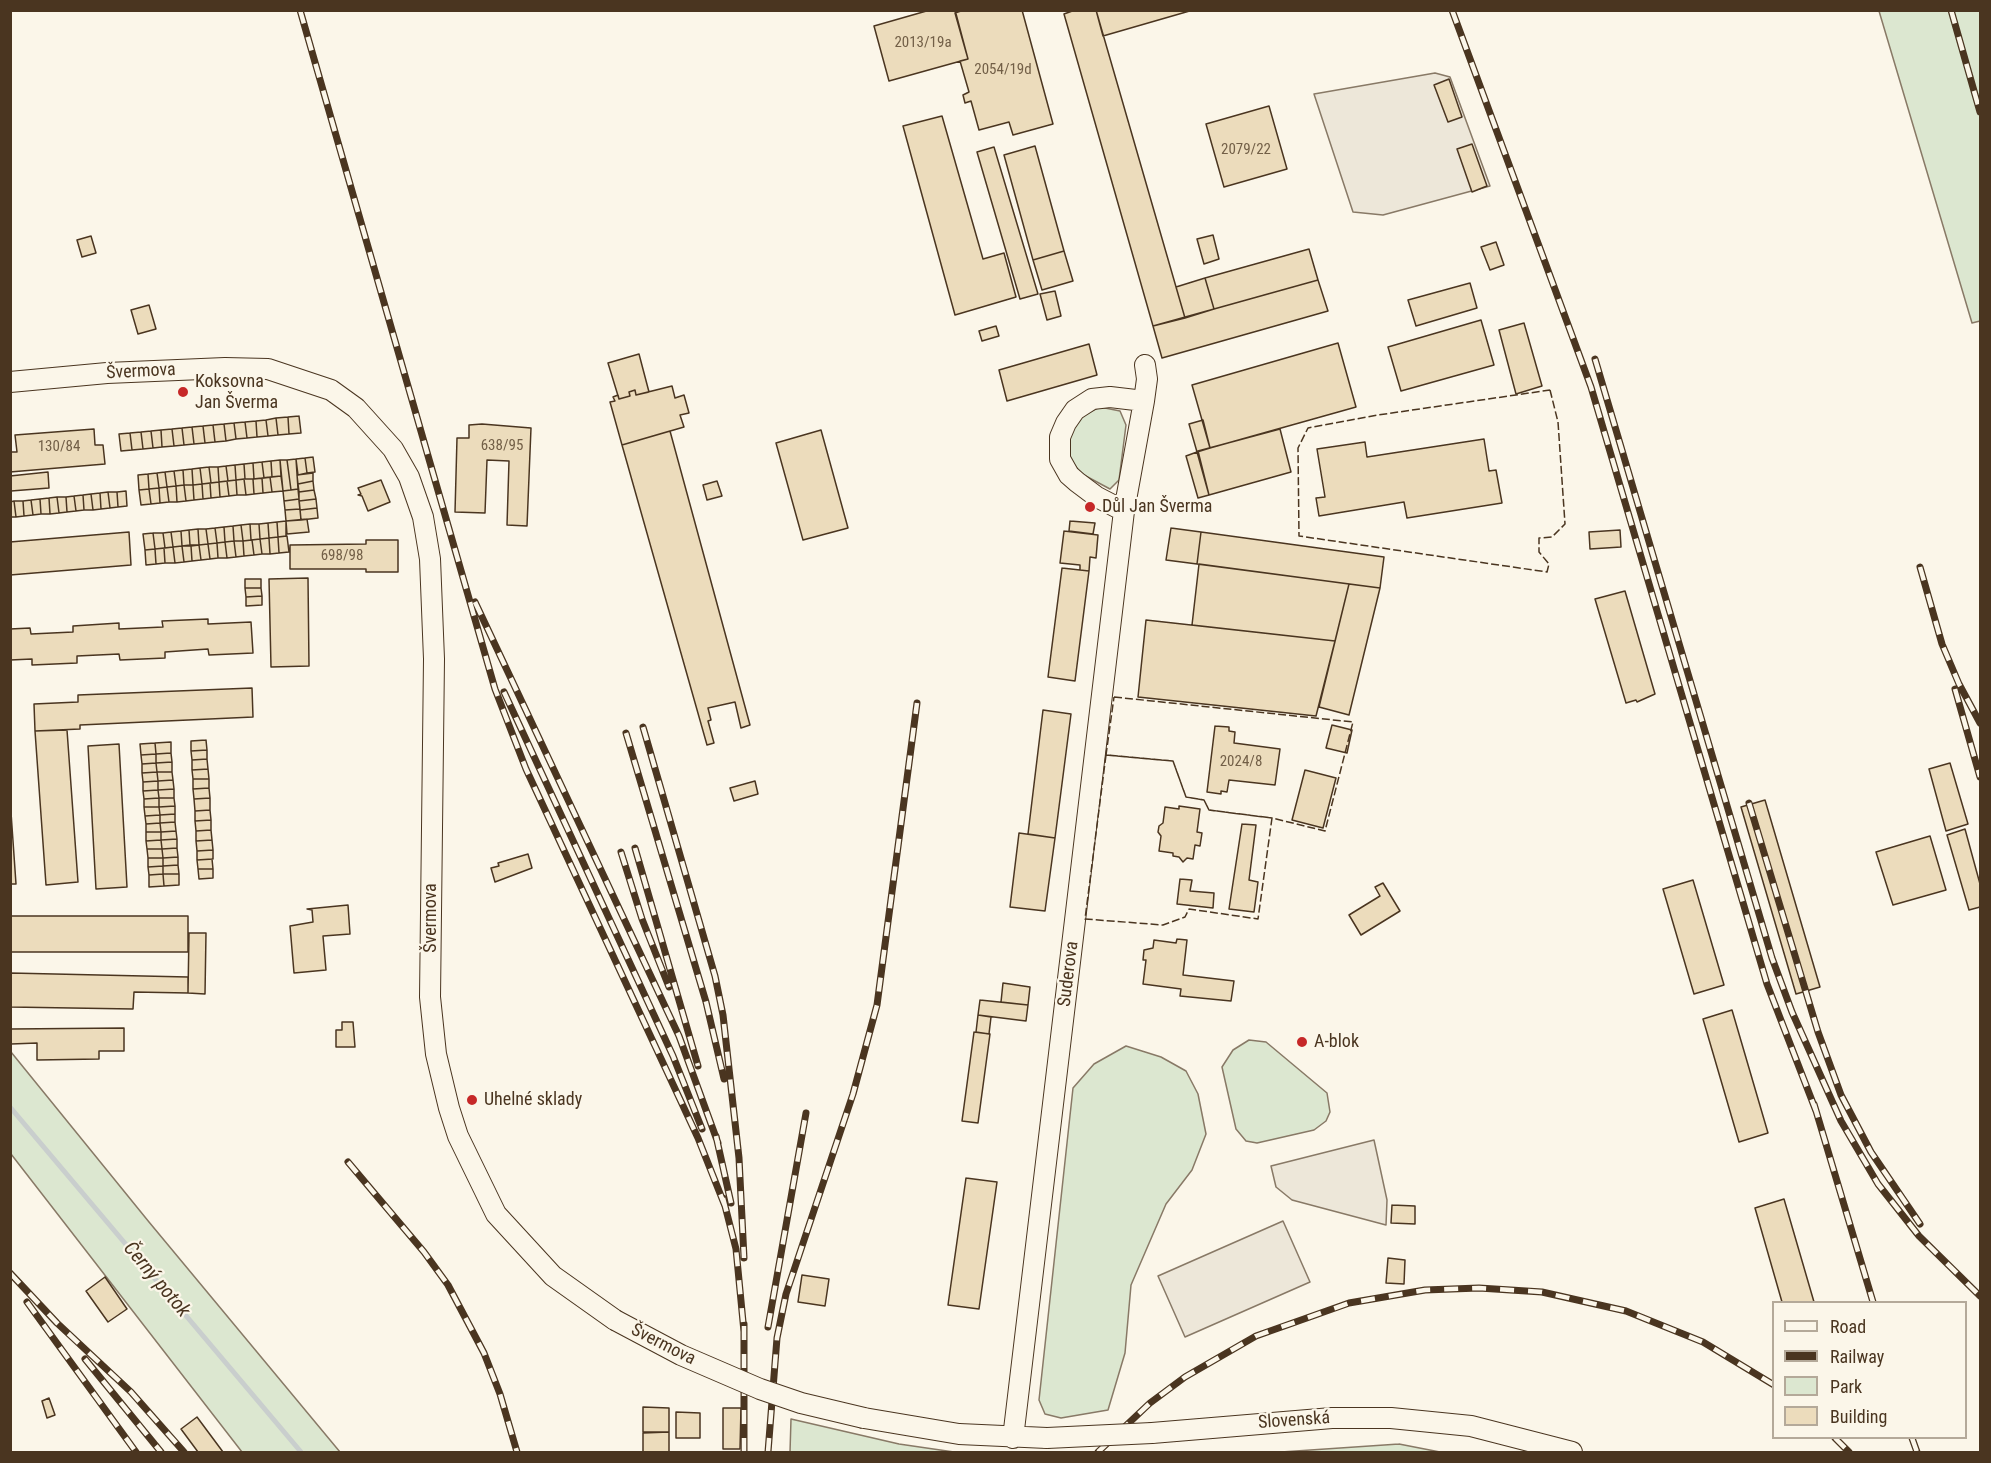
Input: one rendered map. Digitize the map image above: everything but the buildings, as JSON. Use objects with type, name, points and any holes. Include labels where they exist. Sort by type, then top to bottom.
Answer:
[{"type":"street","name":"Suderova","points":[[1013,1438],[1124,511],[1147,379],[1145,365]]},
{"type":"street","name":"Švermova","points":[[10,382],[107,373],[225,368],[268,369],[331,390],[356,408],[393,449],[409,477],[423,517],[430,559],[434,659],[430,997],[436,1054],[449,1108],[458,1136],[496,1214],[554,1276],[615,1320],[681,1355],[760,1389],[801,1403],[864,1418],[959,1434],[1013,1438]]},
{"type":"street","points":[[1124,511],[1097,497],[1069,475],[1060,459],[1060,437],[1071,414],[1087,401],[1110,397],[1144,401]]},
{"type":"street","name":"Slovenská","points":[[1013,1438],[1152,1433],[1322,1419],[1391,1418],[1471,1426],[1572,1452]]},
{"type":"green space","points":[[1879,11],[1980,11],[1980,321],[1972,323]]},
{"type":"green space","points":[[1100,407],[1120,411],[1126,425],[1119,480],[1110,489],[1082,474],[1070,460],[1068,439],[1080,417]]},
{"type":"green space","points":[[1249,1040],[1266,1042],[1327,1093],[1330,1112],[1326,1121],[1314,1130],[1257,1143],[1246,1141],[1236,1129],[1222,1067],[1233,1050]]},
{"type":"green space","points":[[1126,1046],[1161,1057],[1186,1071],[1198,1094],[1206,1134],[1192,1170],[1166,1204],[1131,1285],[1125,1353],[1108,1410],[1061,1418],[1045,1414],[1039,1400],[1073,1088],[1094,1064]]},
{"type":"green space","points":[[11,1052],[340,1452],[242,1452],[11,1154]]},
{"type":"green space","points":[[791,1419],[899,1444],[954,1452],[790,1452]]},
{"type":"green space","points":[[1399,1444],[1440,1452],[1281,1452]]},
{"type":"shaded area","points":[[1435,73],[1450,77],[1490,186],[1383,215],[1353,212],[1314,94]]},
{"type":"shaded area","points":[[1374,1140],[1387,1200],[1386,1225],[1292,1200],[1276,1187],[1271,1166]]},
{"type":"shaded area","points":[[1283,1221],[1310,1282],[1185,1337],[1158,1276]]},
{"type":"waterway","name":"Černý potok","points":[[10,1107],[301,1452]]},
{"type":"railway","points":[[300,10],[495,689],[526,769],[698,1138],[725,1206]]},
{"type":"railway","points":[[1452,10],[1591,387],[1767,984],[1816,1111]]},
{"type":"railway","points":[[1951,10],[1980,112]]},
{"type":"railway","points":[[1595,359],[1772,958],[1792,1012],[1841,1121],[1878,1184],[1919,1236],[1980,1296]]},
{"type":"railway","points":[[1920,567],[1942,644],[1959,684],[1980,723]]},
{"type":"railway","points":[[475,602],[679,1036],[718,1143]]},
{"type":"railway","points":[[1955,689],[1980,777]]},
{"type":"railway","points":[[504,692],[673,1056],[702,1129]]},
{"type":"railway","points":[[768,1452],[777,1338],[786,1294],[853,1094],[877,1005],[917,703]]},
{"type":"railway","points":[[643,727],[715,976],[723,1015],[739,1158],[744,1258]]},
{"type":"railway","points":[[626,733],[706,1002],[724,1079]]},
{"type":"railway","points":[[1749,803],[1818,1032],[1841,1095],[1871,1152],[1920,1224]]},
{"type":"railway","points":[[635,848],[698,1066]]},
{"type":"railway","points":[[621,852],[642,919],[669,987]]},
{"type":"railway","points":[[1814,1104],[1873,1301]]},
{"type":"railway","points":[[768,1327],[806,1113]]},
{"type":"railway","points":[[716,1136],[731,1203]]},
{"type":"railway","points":[[348,1162],[424,1252],[448,1285],[484,1353],[500,1394],[517,1452]]},
{"type":"railway","points":[[723,1198],[736,1249],[744,1332]]},
{"type":"railway","points":[[10,1273],[57,1323],[131,1392],[184,1452]]},
{"type":"railway","points":[[1098,1452],[1150,1403],[1185,1377],[1256,1336],[1349,1303],[1425,1290],[1479,1288],[1542,1292],[1626,1311],[1703,1342],[1772,1384]]},
{"type":"railway","points":[[27,1302],[136,1452]]},
{"type":"railway","points":[[744,1324],[744,1452]]},
{"type":"railway","points":[[85,1359],[161,1452]]},
{"type":"railway","points":[[1836,1439],[1849,1452]]},
{"type":"railway","points":[[1912,1439],[1917,1452]]},
{"type":"fence","points":[[1550,390],[1558,422],[1565,524],[1552,537],[1539,538],[1539,552],[1549,564],[1547,572],[1299,536],[1298,448],[1308,428],[1378,415],[1550,390]]},
{"type":"fence","points":[[1114,697],[1353,722],[1325,831],[1272,818],[1209,810],[1204,800],[1186,797],[1173,761],[1106,755],[1114,697]]},
{"type":"fence","points":[[1106,755],[1173,761],[1186,797],[1204,800],[1209,810],[1272,818],[1258,919],[1189,909],[1185,917],[1163,925],[1085,919],[1106,755]]},
{"type":"place","name":"Koksovna Jan Šverma","points":[[183,392]]},
{"type":"place","name":"Důl Jan Šverma","points":[[1090,507]]},
{"type":"place","name":"A-blok","points":[[1302,1042]]},
{"type":"place","name":"Uhelné sklady","points":[[472,1100]]}]
